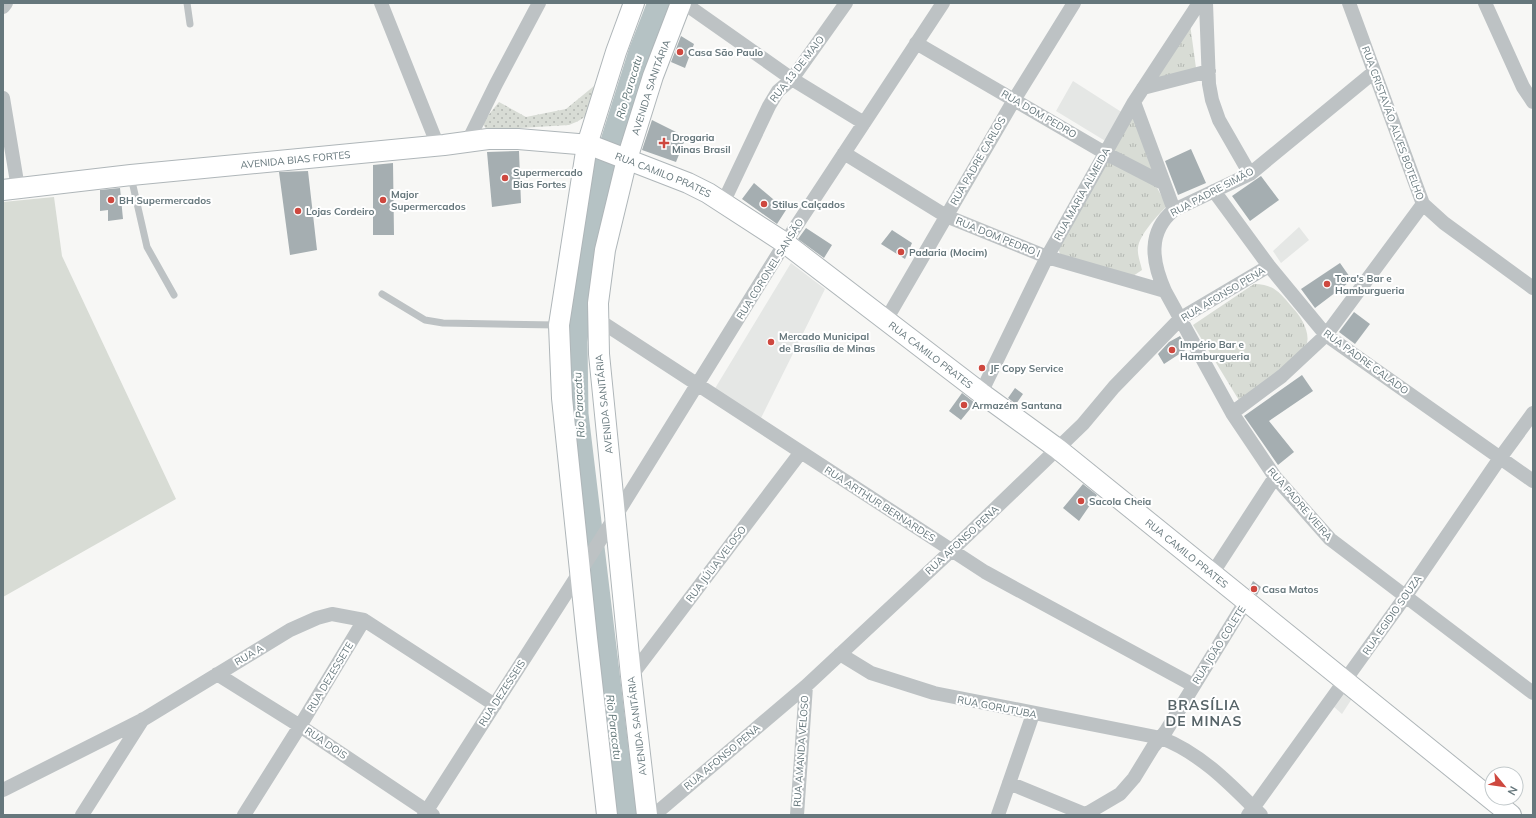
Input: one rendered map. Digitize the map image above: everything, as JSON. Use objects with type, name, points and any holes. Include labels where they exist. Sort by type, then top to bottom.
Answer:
[{"type":"street","points":[[3,7],[6,3]]},
{"type":"street","points":[[381,3],[438,146]]},
{"type":"street","points":[[468,142],[496,84],[540,3]]},
{"type":"street","points":[[607,815],[562,398],[559,325],[589,145],[616,52],[634,3]]},
{"type":"street","name":"AVENIDA SANITÁRIA","points":[[647,815],[615,518],[597,319],[600,282],[605,250],[623,157],[681,3]]},
{"type":"street","points":[[684,3],[792,79],[864,123]]},
{"type":"street","name":"RUA 13 DE MAIO","points":[[723,203],[762,117],[778,91],[792,79],[846,3]]},
{"type":"street","name":"RUA CORONEL SANSÃO","points":[[615,518],[642,472],[698,386],[785,243],[943,3]]},
{"type":"street","name":"RUA PADRE CARLOS","points":[[886,320],[1014,100],[1074,3]]},
{"type":"street","name":"RUA MARIA ALMEIDA","points":[[981,393],[1047,257],[1134,102],[1199,3]]},
{"type":"street","points":[[1206,3],[1209,71],[1212,100],[1219,120],[1250,174]]},
{"type":"street","name":"RUA CRISTAVÃO ALVES BOTELHO","points":[[1349,3],[1423,204],[1444,223],[1533,288]]},
{"type":"street","points":[[1485,3],[1523,87],[1533,102]]},
{"type":"street","name":"RUA DOM PEDRO","points":[[916,43],[1106,153],[1163,183]]},
{"type":"street","points":[[1143,88],[1209,71]]},
{"type":"street","name":"RUA PADRE SIMÃO","points":[[1165,291],[1156,271],[1155,250],[1158,229],[1165,218],[1174,210],[1250,174],[1374,72]]},
{"type":"street","points":[[3,98],[11,189]]},
{"type":"street","points":[[1134,102],[1174,210]]},
{"type":"street","name":"AVENIDA BIAS FORTES","points":[[11,189],[131,175],[468,142],[518,139],[589,145]]},
{"type":"street","name":"RUA CAMILO PRATES","points":[[589,145],[688,183],[723,203],[785,243],[981,393],[1058,449],[1511,815]]},
{"type":"street","name":"RUA DOM PEDRO I","points":[[844,153],[946,216],[1047,257],[1165,291]]},
{"type":"street","name":"RUA PADRE CALADO","points":[[1214,191],[1268,266],[1326,335],[1533,481]]},
{"type":"street","points":[[1232,413],[1282,376],[1326,335],[1423,204]]},
{"type":"street","name":"RUA AFONSO PENA","points":[[654,815],[806,686],[952,550],[1083,424],[1114,387],[1181,318],[1268,266]]},
{"type":"street","name":"RUA PADRE VIEIRA","points":[[1165,291],[1232,413],[1275,477],[1330,539],[1533,694]]},
{"type":"street","name":"RUA ARTHUR BERNARDES","points":[[597,319],[985,572],[1193,685]]},
{"type":"street","name":"RUA EGIDIO SOUZA","points":[[1254,812],[1345,680],[1405,597],[1500,458],[1533,413]]},
{"type":"street","name":"RUA JÚLIA VELOSO","points":[[631,676],[801,452]]},
{"type":"street","points":[[1212,574],[1275,477]]},
{"type":"street","name":"RUA DEZESSEIS","points":[[428,814],[495,705],[615,518]]},
{"type":"street","name":"RUA JOÃO COLETE","points":[[1086,814],[1120,794],[1134,778],[1153,747],[1161,738],[1246,601]]},
{"type":"street","name":"RUA A","points":[[3,790],[144,719],[290,630],[317,618],[332,614],[364,620],[495,705]]},
{"type":"street","name":"RUA DEZESSETE","points":[[244,815],[364,620]]},
{"type":"street","name":"RUA GORUTUBA","points":[[840,654],[858,667],[886,679],[958,699],[1161,738],[1174,743],[1204,763],[1254,812]]},
{"type":"street","name":"RUA DOIS","points":[[218,674],[300,726],[428,814]]},
{"type":"street","name":"RUA AMANDA VELOSO","points":[[797,815],[806,686]]},
{"type":"street","points":[[998,815],[1033,714]]},
{"type":"street","points":[[82,815],[144,719]]},
{"type":"street","points":[[1009,783],[1086,814]]},
{"type":"lane","points":[[187,3],[190,24]]},
{"type":"lane","points":[[131,175],[147,247],[174,295]]},
{"type":"lane","points":[[382,294],[425,320],[443,322],[559,325]]},
{"type":"shaded area","points":[[1073,81],[1123,113],[1107,142],[1056,111]]},
{"type":"shaded area","points":[[1299,227],[1309,240],[1281,263],[1273,251]]},
{"type":"shaded area","name":"Mercado Municipal de Brasília de Minas","points":[[791,263],[825,289],[761,418],[711,395]]},
{"type":"shaded area","points":[[1344,689],[1353,697],[1342,714],[1333,706]]},
{"type":"green space","points":[[1190,24],[1196,68],[1154,83]]},
{"type":"green space","points":[[594,86],[593,101],[590,111],[577,122],[569,125],[487,130],[482,123],[499,102],[526,117],[566,109]]},
{"type":"green space","points":[[1133,113],[1156,175],[1112,152]]},
{"type":"green space","points":[[1112,160],[1155,184],[1167,206],[1150,226],[1139,243],[1138,251],[1142,270],[1133,276],[1060,254],[1058,248],[1105,165]]},
{"type":"green space","points":[[54,197],[62,256],[176,499],[3,597],[3,202]]},
{"type":"green space","points":[[1254,284],[1261,284],[1272,288],[1284,298],[1298,314],[1304,324],[1308,338],[1304,349],[1297,357],[1240,402],[1193,325]]},
{"type":"building","name":"Casa São Paulo","points":[[681,36],[694,44],[685,68],[671,62]]},
{"type":"building","name":"Drogaria Minas Brasil","points":[[652,120],[686,137],[676,162],[642,150]]},
{"type":"building","points":[[1191,149],[1206,183],[1178,195],[1165,161]]},
{"type":"building","name":"Supermercado Bias Fortes","points":[[519,151],[521,203],[492,207],[487,152]]},
{"type":"building","name":"Major Supermercados","points":[[393,163],[394,235],[373,235],[373,165]]},
{"type":"building","name":"Lojas Cordeiro","points":[[308,171],[317,250],[290,255],[279,172]]},
{"type":"building","points":[[1261,176],[1279,200],[1250,221],[1232,196]]},
{"type":"building","name":"Stilus Calçados","points":[[754,183],[786,210],[777,224],[742,199]]},
{"type":"building","name":"BH Supermercados","points":[[120,188],[123,219],[108,221],[108,210],[100,211],[100,190]]},
{"type":"building","points":[[806,228],[832,245],[824,258],[798,239]]},
{"type":"building","name":"Padaria (Mocim)","points":[[892,230],[912,243],[905,259],[881,244]]},
{"type":"building","name":"Tora's Bar e Hamburgueria","points":[[1340,263],[1352,280],[1315,308],[1301,289]]},
{"type":"building","points":[[1354,312],[1370,324],[1355,344],[1339,332]]},
{"type":"building","name":"Império Bar e Hamburgueria","points":[[1180,336],[1187,349],[1164,364],[1158,354],[1169,342]]},
{"type":"building","points":[[1302,375],[1313,391],[1269,421],[1294,452],[1278,465],[1244,416]]},
{"type":"building","points":[[1015,388],[1023,394],[1016,404],[1008,398]]},
{"type":"building","name":"Armazém Santana","points":[[962,393],[975,403],[961,420],[949,411]]},
{"type":"building","name":"Sacola Cheia","points":[[1083,484],[1097,495],[1079,521],[1063,508]]},
{"type":"building","name":"Casa Matos","points":[[1253,581],[1261,587],[1257,595],[1249,589]]},
{"type":"waterway","name":"Rio Paracatu","points":[[628,815],[618,756],[577,414],[576,342],[582,274],[599,183],[640,52],[659,3]]},
{"type":"place","name":"Casa São Paulo","points":[[680,52]]},
{"type":"place","name":"Drogaria Minas Brasil","points":[[664,143]]},
{"type":"place","name":"Supermercado Bias Fortes","points":[[505,178]]},
{"type":"place","name":"BH Supermercados","points":[[111,200]]},
{"type":"place","name":"Major Supermercados","points":[[383,200]]},
{"type":"place","name":"Stilus Calçados","points":[[764,204]]},
{"type":"place","name":"Lojas Cordeiro","points":[[298,211]]},
{"type":"place","name":"Padaria (Mocim)","points":[[901,252]]},
{"type":"place","name":"Tora's Bar e Hamburgueria","points":[[1327,284]]},
{"type":"place","name":"Mercado Municipal de Brasília de Minas","points":[[771,342]]},
{"type":"place","name":"Império Bar e Hamburgueria","points":[[1172,350]]},
{"type":"place","name":"JF Copy Service","points":[[982,368]]},
{"type":"place","name":"Armazém Santana","points":[[964,405]]},
{"type":"place","name":"Sacola Cheia","points":[[1081,501]]},
{"type":"place","name":"Casa Matos","points":[[1254,589]]},
{"type":"district","name":"BRASÍLIA DE MINAS","points":[[1204,714]]}]
